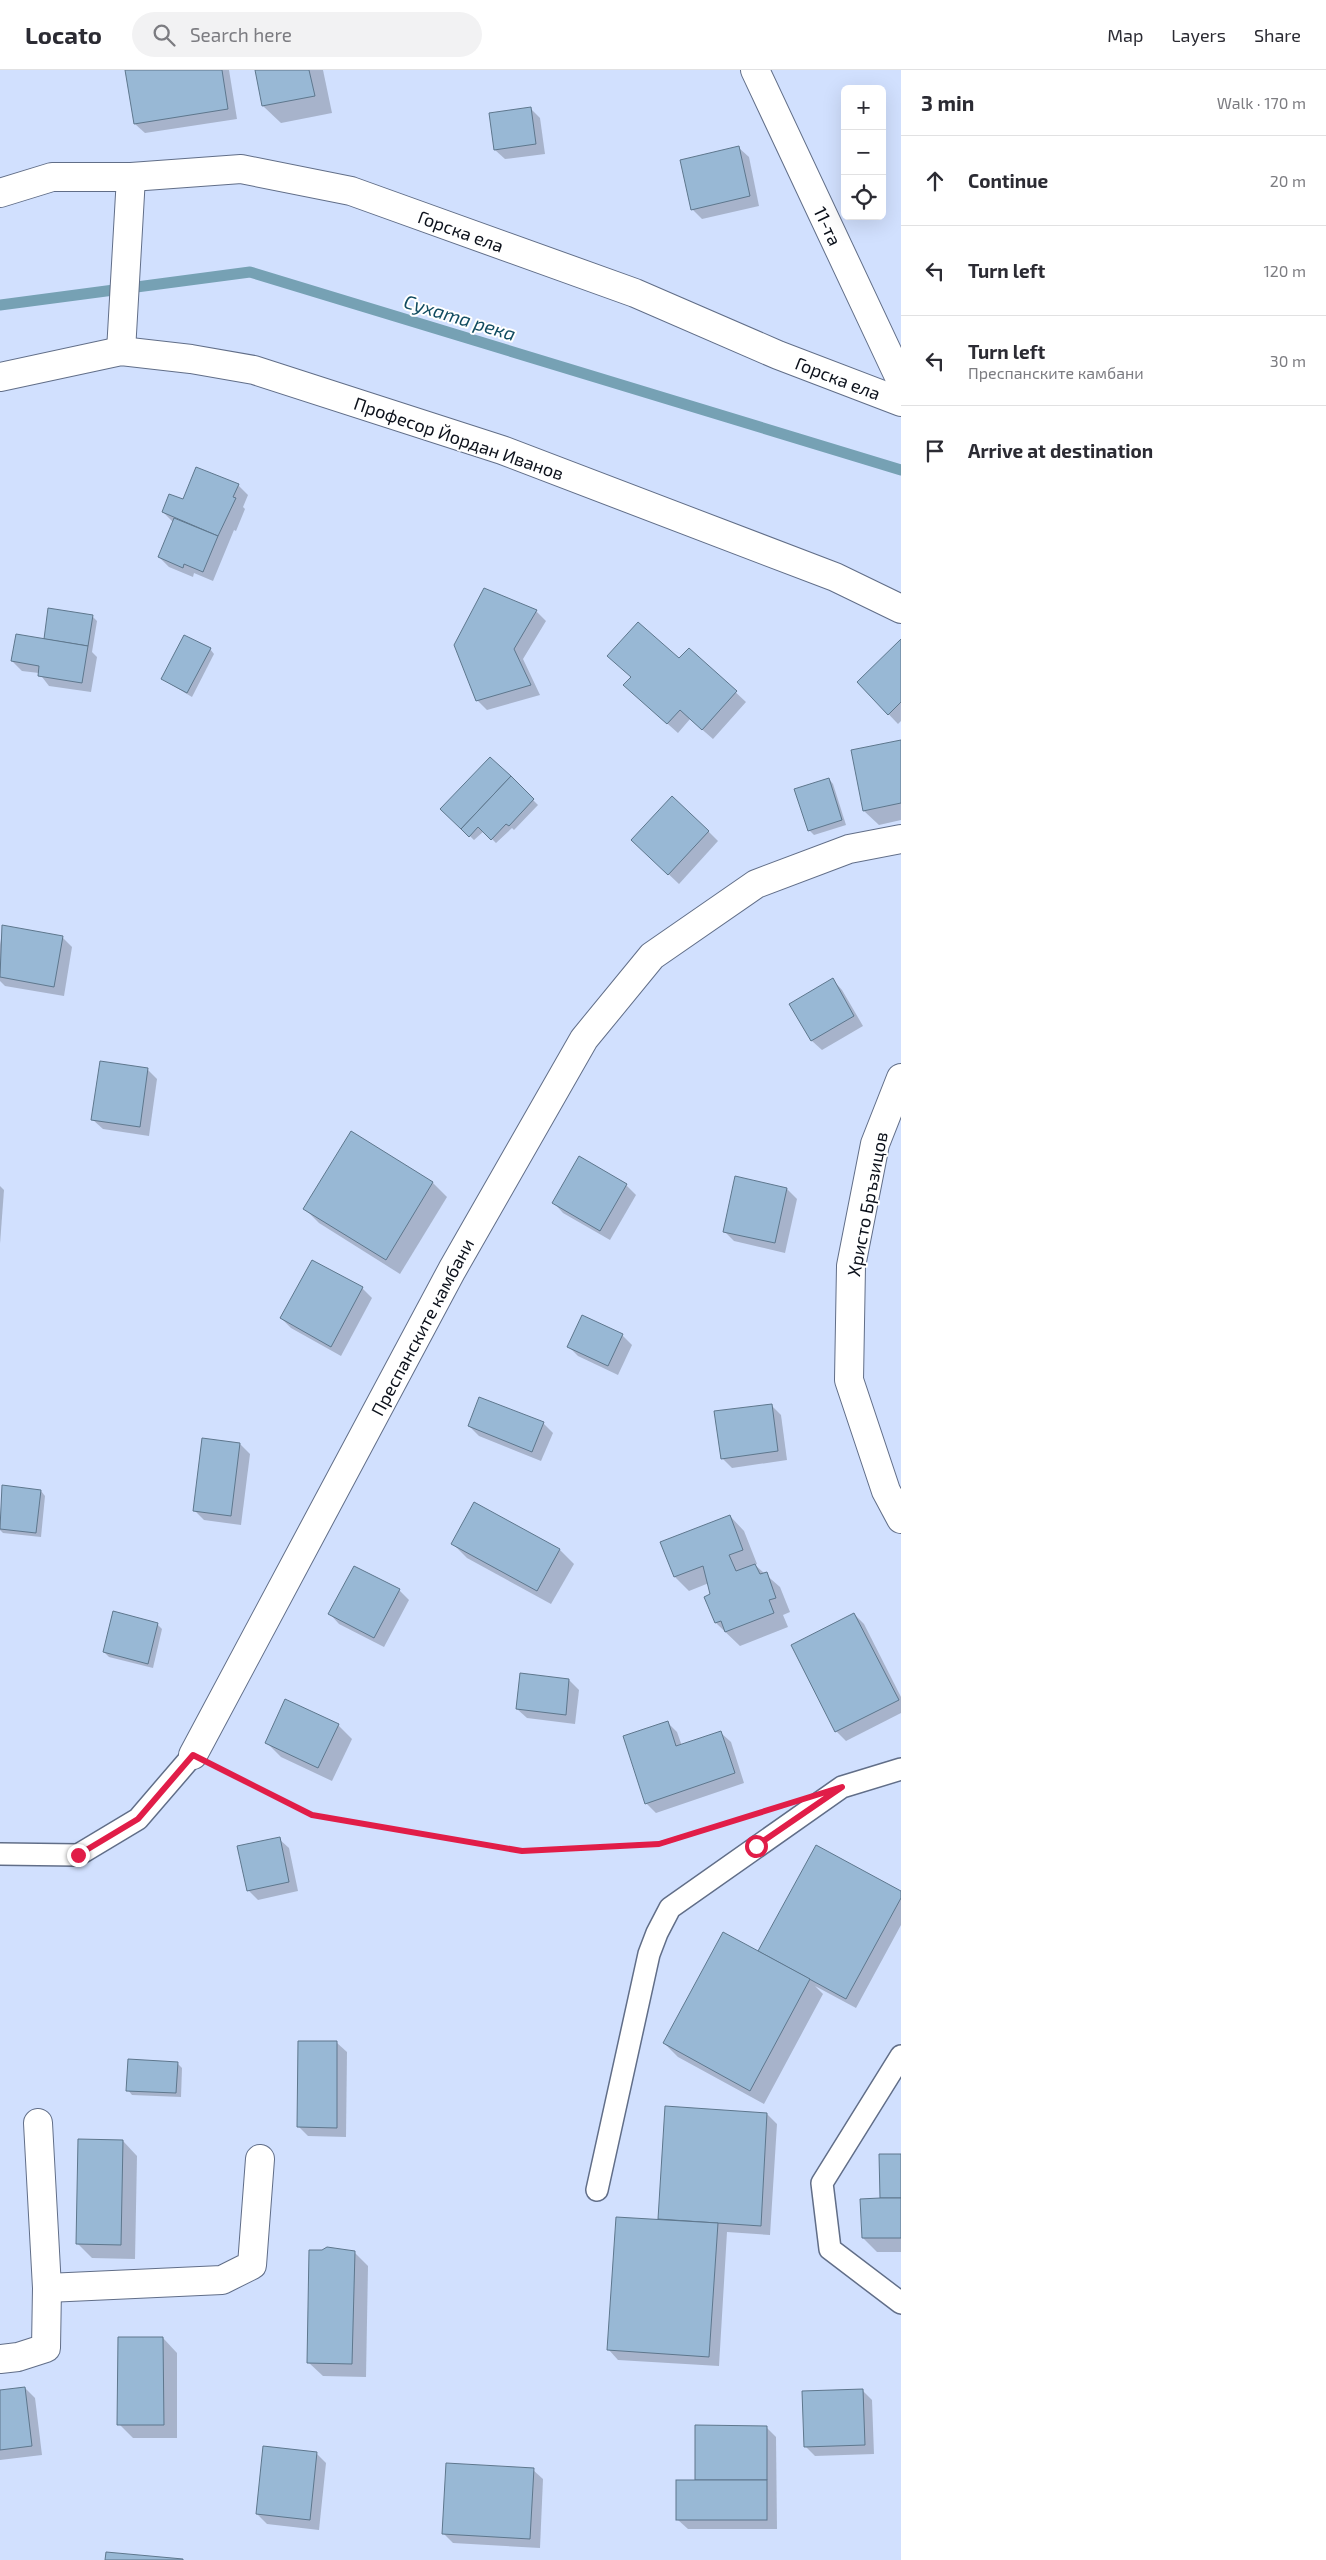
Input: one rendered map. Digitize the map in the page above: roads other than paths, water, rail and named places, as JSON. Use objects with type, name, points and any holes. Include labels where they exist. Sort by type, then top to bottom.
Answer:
[{"type":"street","name":"11-та","points":[[755,70],[901,382]]},
{"type":"street","name":"Горска ела","points":[[0,193],[52,177],[131,177],[242,169],[351,192],[636,293],[778,354],[901,402]]},
{"type":"street","points":[[121,351],[131,177]]},
{"type":"street","name":"Професор Йордан Иванов","points":[[0,377],[121,351],[191,359],[254,370],[502,450],[835,577],[901,610]]},
{"type":"street","name":"Преспанските камбани","points":[[193,1755],[452,1270],[584,1039],[652,956],[756,884],[849,849],[901,839]]},
{"type":"street","name":"Христо Бръзицов","points":[[901,1078],[875,1144],[851,1266],[849,1380],[894,1488],[901,1519]]},
{"type":"street","points":[[0,2360],[18,2357],[46,2348],[47,2288],[38,2123]]},
{"type":"street","points":[[47,2288],[222,2280],[252,2265],[260,2159]]},
{"type":"lane","name":"Преспанските камбани","points":[[0,1854],[78,1855],[138,1819],[193,1755]]},
{"type":"lane","points":[[597,2190],[649,1954],[670,1908],[842,1787],[901,1768]]},
{"type":"lane","points":[[901,2056],[822,2183],[830,2249],[901,2303]]},
{"type":"waterway","name":"Сухата река","points":[[0,305],[250,272],[901,470]]}]
